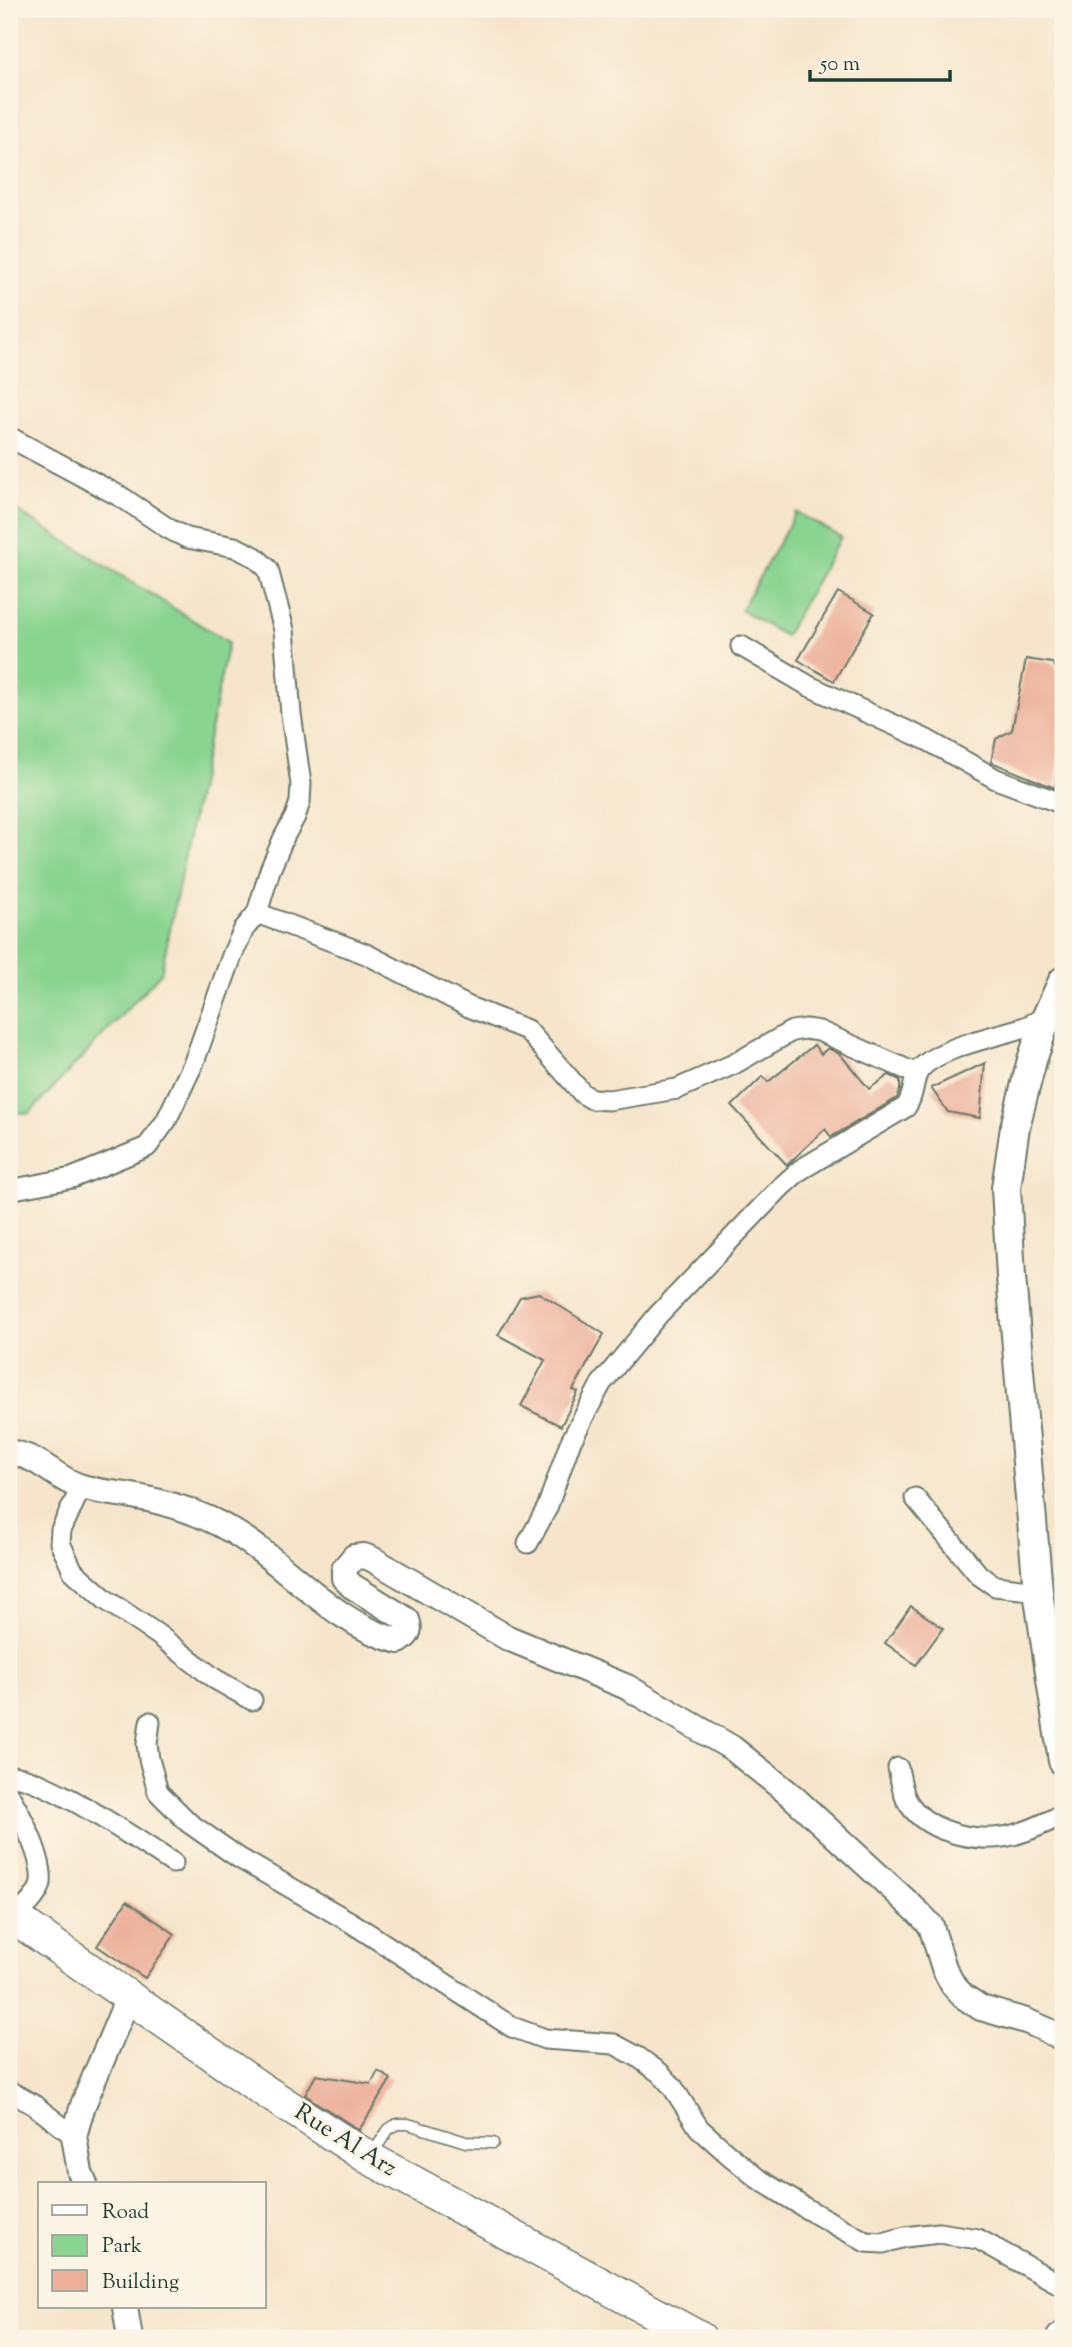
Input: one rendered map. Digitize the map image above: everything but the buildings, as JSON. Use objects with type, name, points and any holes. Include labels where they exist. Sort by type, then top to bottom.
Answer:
[{"type":"main road","points":[[1063,981],[1055,1016],[1028,1076],[1012,1144],[1006,1188],[1006,1219],[1038,1591],[1059,1716],[1063,1761]]},
{"type":"main road","name":"Rue Al Arz","points":[[12,1916],[260,2088],[369,2158],[700,2338]]},
{"type":"street","points":[[9,437],[123,498],[169,529],[187,538],[235,547],[255,557],[268,569],[284,630],[291,714],[302,784],[300,802],[270,870],[257,913],[244,929],[233,953],[194,1062],[166,1121],[147,1147],[72,1178],[9,1190]]},
{"type":"street","points":[[741,646],[809,686],[927,740],[996,779],[1063,804]]},
{"type":"street","points":[[257,913],[366,954],[469,1007],[527,1031],[583,1094],[592,1099],[610,1100],[677,1089],[734,1064],[792,1031],[805,1029],[819,1031],[916,1074]]},
{"type":"street","points":[[528,1543],[547,1508],[570,1443],[586,1410],[613,1368],[672,1299],[781,1187],[800,1170],[906,1107],[914,1094],[916,1074],[924,1066],[943,1055],[1055,1016]]},
{"type":"street","points":[[9,1452],[29,1456],[78,1486],[170,1504],[204,1516],[233,1532],[349,1618],[387,1638],[399,1641],[407,1636],[410,1628],[407,1620],[352,1587],[344,1578],[344,1569],[354,1556],[372,1559],[457,1611],[508,1638],[627,1687],[732,1748],[765,1773],[896,1891],[931,1926],[944,1968],[962,1996],[981,2008],[1026,2021],[1063,2040]]},
{"type":"street","points":[[78,1486],[77,1496],[61,1530],[60,1543],[73,1571],[106,1600],[157,1634],[215,1679],[252,1700]]},
{"type":"street","points":[[915,1498],[979,1575],[995,1586],[1038,1591]]},
{"type":"street","points":[[150,1722],[147,1744],[158,1793],[189,1823],[239,1858],[352,1923],[512,2027],[545,2039],[614,2045],[638,2057],[660,2073],[672,2086],[699,2128],[728,2154],[757,2178],[857,2239],[875,2244],[939,2233],[978,2239],[1063,2286]]},
{"type":"street","points":[[898,1768],[908,1803],[916,1812],[934,1826],[972,1839],[994,1840],[1030,1831],[1063,1814]]},
{"type":"street","points":[[9,1776],[34,1780],[173,1863]]},
{"type":"street","points":[[9,1795],[26,1828],[41,1874],[38,1891],[12,1916]]},
{"type":"street","points":[[84,2182],[74,2136],[83,2105],[128,1998]]},
{"type":"street","points":[[9,2091],[34,2105],[74,2136]]},
{"type":"street","points":[[125,2308],[130,2338]]},
{"type":"lane","points":[[369,2158],[389,2129],[397,2124],[408,2124],[466,2143],[493,2143]]},
{"type":"green space","points":[[9,506],[228,642],[161,973],[29,1114],[9,1111]]},
{"type":"green space","points":[[796,512],[841,537],[785,636],[741,610]]}]
